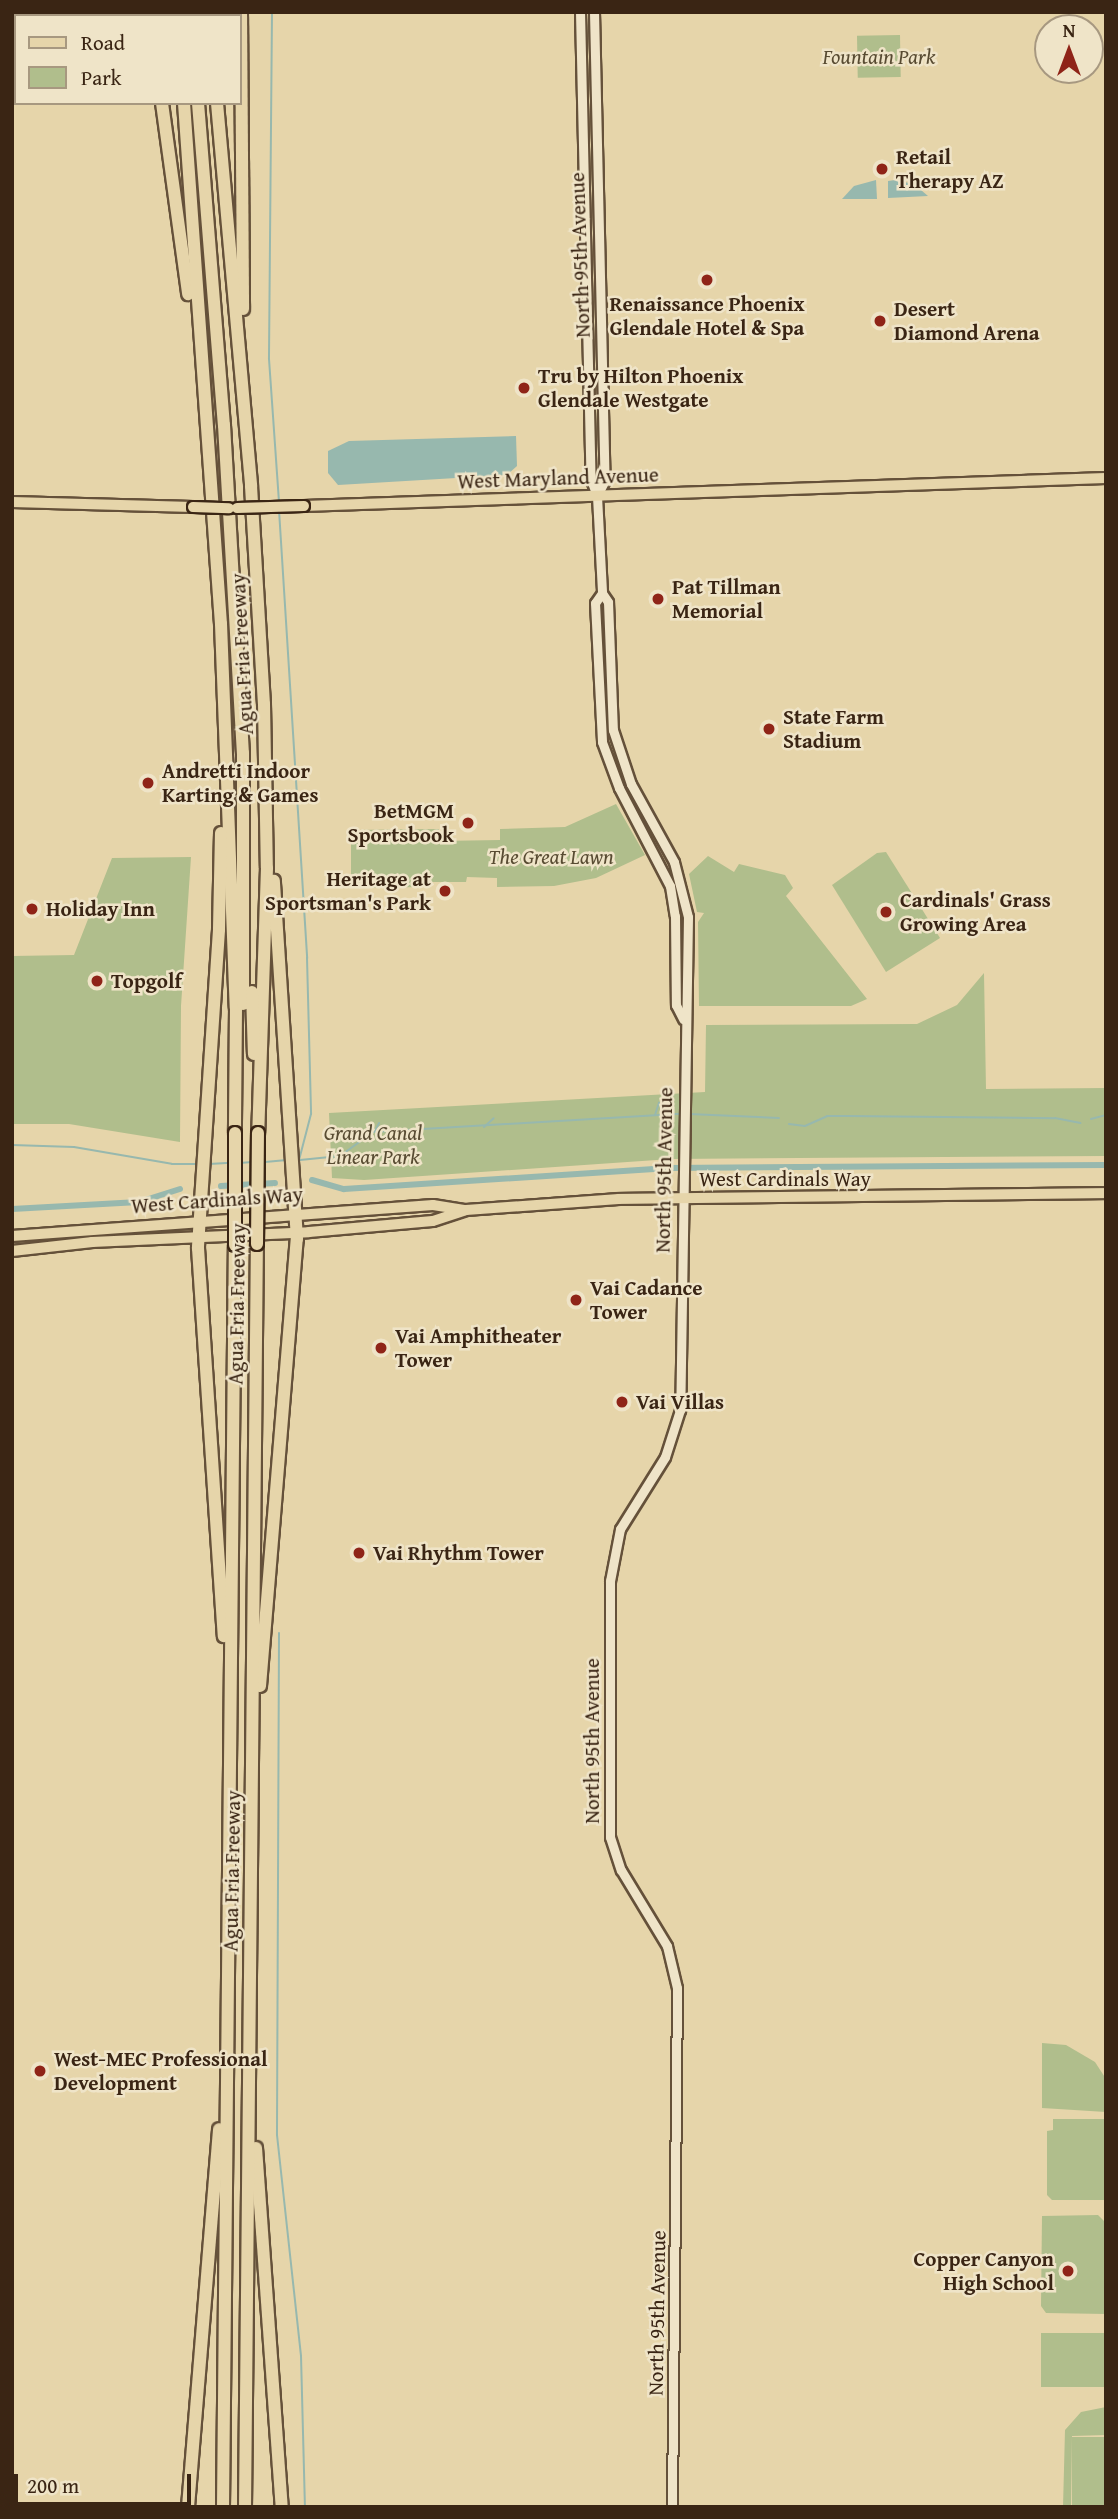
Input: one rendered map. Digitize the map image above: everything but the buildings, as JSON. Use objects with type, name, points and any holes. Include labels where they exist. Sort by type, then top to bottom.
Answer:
[{"type":"highway","points":[[162,105],[193,336],[201,363]]},
{"type":"highway","name":"Agua Fria Freeway","points":[[184,105],[220,597],[236,1086],[223,2507]]},
{"type":"highway","points":[[198,105],[223,371]]},
{"type":"highway","points":[[205,105],[233,508],[251,844],[251,1038],[259,1085]]},
{"type":"highway","name":"Agua Fria Freeway","points":[[217,105],[243,387],[265,756],[267,881],[258,1133],[246,2507]]},
{"type":"highway","points":[[241,105],[243,387]]},
{"type":"highway","points":[[236,1086],[243,1038],[245,954],[238,603]]},
{"type":"highway","points":[[226,756],[220,784],[219,930],[198,1237],[230,1753]]},
{"type":"highway","points":[[253,1753],[296,1232],[271,781],[265,756]]},
{"type":"highway","points":[[188,2507],[228,2042]]},
{"type":"highway","points":[[250,2042],[282,2507]]},
{"type":"main road","name":"West Maryland Avenue","points":[[12,502],[233,508],[1106,478]]},
{"type":"main road","name":"West Cardinals Way","points":[[12,1236],[199,1213],[296,1214],[433,1205],[466,1210],[682,1199],[1106,1193]]},
{"type":"main road","name":"West Cardinals Way","points":[[12,1251],[349,1229],[433,1220],[466,1210]]},
{"type":"street","name":"North 95th Avenue","points":[[580,12],[590,480],[597,496],[601,593],[595,603],[602,742],[619,788],[663,866],[674,906],[676,1005],[683,1019]]},
{"type":"street","name":"North 95th Avenue","points":[[594,12],[604,481],[597,496]]},
{"type":"street","name":"North 95th Avenue","points":[[601,593],[608,602],[615,740],[631,784],[674,862],[688,917],[688,1005],[683,1019],[678,1419],[664,1457],[625,1517],[611,1560],[608,1816],[621,1870],[667,1946],[677,1988],[672,2507]]},
{"type":"street","points":[[663,866],[674,862]]},
{"type":"green space","name":"Fountain Park","points":[[900,35],[901,77],[858,78],[857,36]]},
{"type":"green space","name":"The Great Lawn","points":[[616,804],[645,855],[596,878],[554,886],[497,887],[497,878],[467,877],[466,882],[425,882],[424,887],[351,888],[351,830],[439,829],[439,841],[500,840],[500,829],[565,827]]},
{"type":"green space","name":"Cardinals' Grass Growing Area","points":[[886,852],[940,938],[886,972],[832,885],[877,853]]},
{"type":"green space","points":[[708,856],[734,872],[739,864],[785,875],[793,888],[786,896],[867,999],[851,1006],[699,1006],[698,922],[704,913],[697,912],[689,874]]},
{"type":"green space","name":"Topgolf","points":[[191,857],[181,1006],[180,1142],[69,1124],[12,1124],[12,956],[74,955],[112,858]]},
{"type":"green space","name":"Grand Canal Linear Park","points":[[984,973],[986,1089],[1106,1088],[1106,1156],[671,1159],[364,1180],[332,1178],[329,1113],[705,1092],[706,1025],[917,1024],[957,1005]]},
{"type":"green space","points":[[1042,2043],[1066,2045],[1095,2062],[1106,2079],[1106,2112],[1042,2108]]},
{"type":"green space","points":[[1053,2119],[1106,2119],[1106,2200],[1052,2200],[1047,2195],[1047,2131],[1053,2130]]},
{"type":"green space","points":[[1098,2215],[1106,2223],[1106,2314],[1046,2313],[1041,2306],[1042,2216]]},
{"type":"green space","points":[[1041,2333],[1106,2333],[1106,2387],[1041,2387]]},
{"type":"green space","points":[[1106,2407],[1106,2435],[1072,2436],[1071,2507],[1063,2507],[1065,2430],[1081,2412]]},
{"type":"green space","points":[[1072,2437],[1106,2437],[1106,2507],[1072,2507]]},
{"type":"water","points":[[876,180],[877,199],[842,199],[854,186]]},
{"type":"water","points":[[888,181],[914,184],[928,196],[888,198]]},
{"type":"water","points":[[516,436],[517,466],[507,475],[338,485],[328,473],[328,451],[349,441]]},
{"type":"waterway","points":[[272,12],[269,359],[279,501]]},
{"type":"waterway","points":[[279,510],[307,958],[311,1114],[299,1160]]},
{"type":"waterway","points":[[655,1115],[659,1103]]},
{"type":"waterway","points":[[300,1160],[340,1156],[373,1132],[680,1114]]},
{"type":"waterway","points":[[689,1114],[779,1118]]},
{"type":"waterway","points":[[1091,1119],[1106,1115]]},
{"type":"waterway","points":[[789,1124],[805,1126],[827,1116],[1055,1118],[1081,1123]]},
{"type":"waterway","points":[[484,1127],[494,1118]]},
{"type":"waterway","points":[[375,1131],[379,1123]]},
{"type":"waterway","points":[[12,1145],[74,1147],[172,1164],[200,1164]]},
{"type":"waterway","points":[[265,1162],[287,1160]]},
{"type":"waterway","points":[[240,1163],[252,1162]]},
{"type":"waterway","points":[[209,1164],[231,1163]]},
{"type":"waterway","points":[[312,1180],[344,1189],[669,1168],[1106,1165]]},
{"type":"waterway","points":[[221,1186],[275,1183]]},
{"type":"waterway","points":[[12,1209],[139,1202],[180,1189]]},
{"type":"waterway","points":[[279,1633],[277,2135],[301,2356],[305,2507]]},
{"type":"place","name":"Retail Therapy AZ","points":[[882,169]]},
{"type":"place","name":"Renaissance Phoenix Glendale Hotel & Spa","points":[[707,280]]},
{"type":"place","name":"Desert Diamond Arena","points":[[880,321]]},
{"type":"place","name":"Tru by Hilton Phoenix Glendale Westgate","points":[[524,388]]},
{"type":"place","name":"Pat Tillman Memorial","points":[[658,599]]},
{"type":"place","name":"State Farm Stadium","points":[[769,729]]},
{"type":"place","name":"Andretti Indoor Karting & Games","points":[[148,783]]},
{"type":"place","name":"BetMGM Sportsbook","points":[[468,823]]},
{"type":"place","name":"Heritage at Sportsman's Park","points":[[445,891]]},
{"type":"place","name":"Holiday Inn","points":[[32,909]]},
{"type":"place","name":"Cardinals' Grass Growing Area","points":[[886,912]]},
{"type":"place","name":"Topgolf","points":[[97,981]]},
{"type":"place","name":"Vai Cadance Tower","points":[[576,1300]]},
{"type":"place","name":"Vai Amphitheater Tower","points":[[381,1348]]},
{"type":"place","name":"Vai Villas","points":[[622,1402]]},
{"type":"place","name":"Vai Rhythm Tower","points":[[359,1553]]},
{"type":"place","name":"West-MEC Professional Development","points":[[40,2071]]},
{"type":"place","name":"Copper Canyon High School","points":[[1068,2271]]}]
